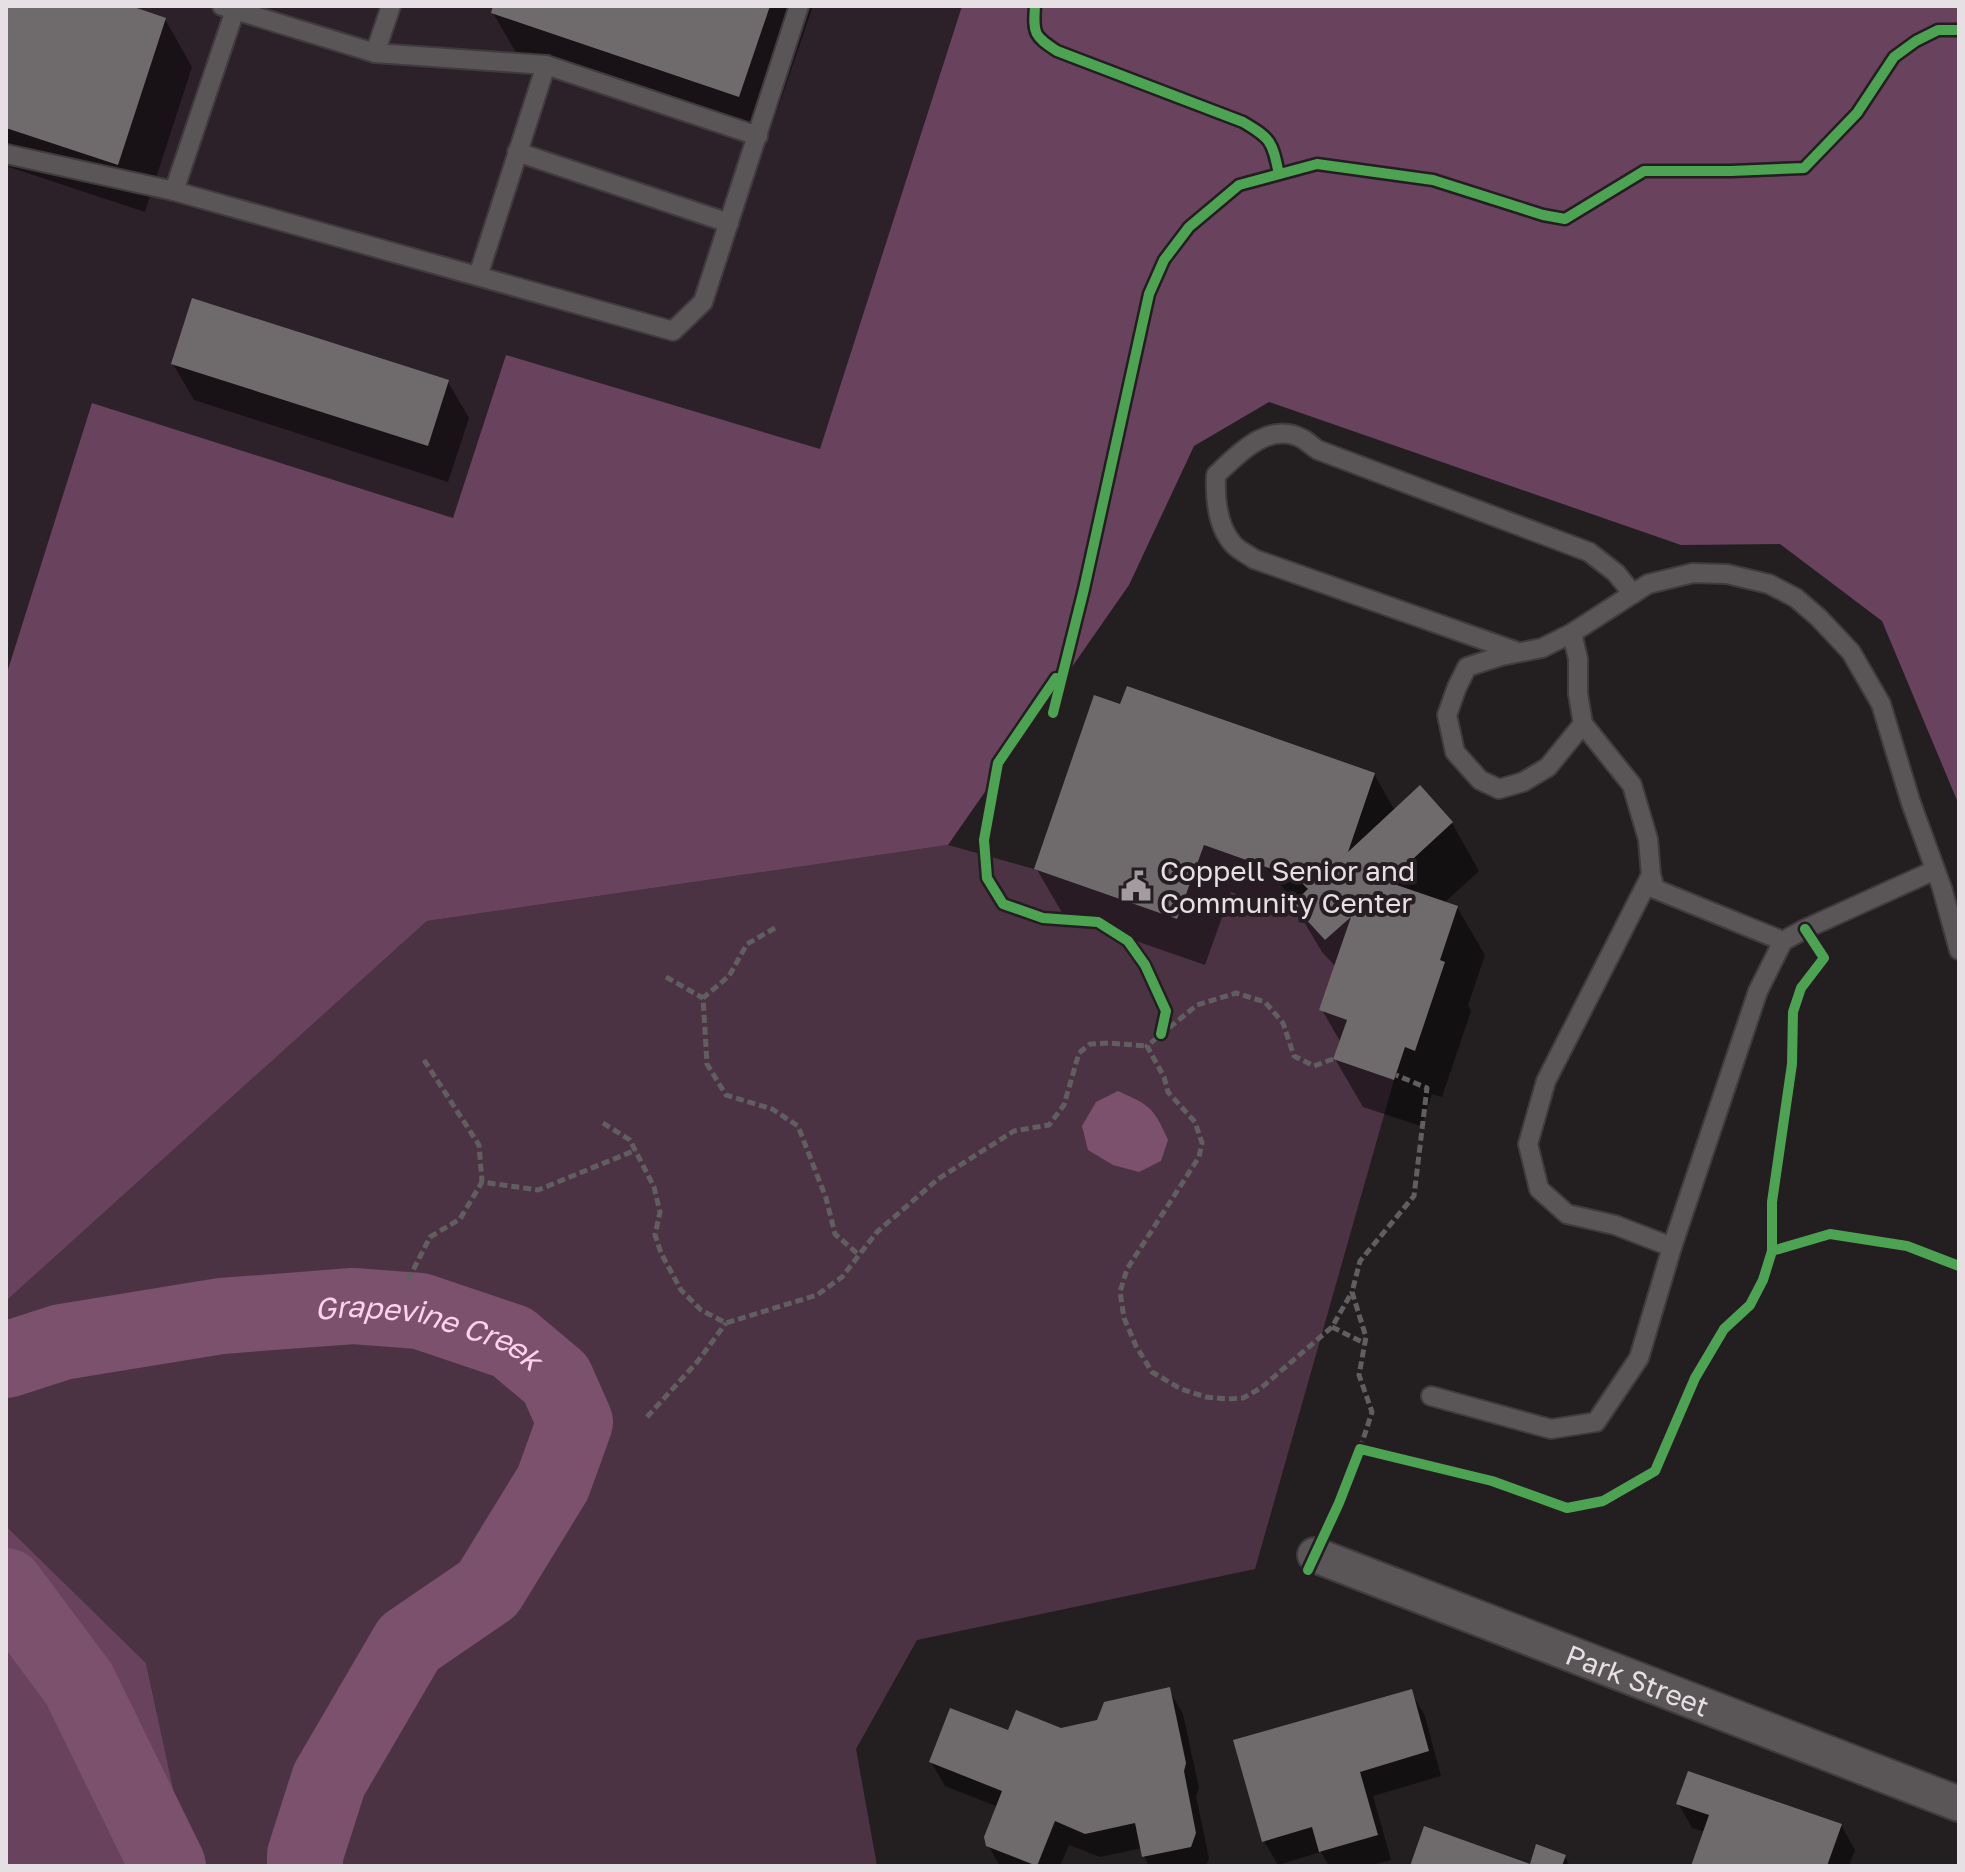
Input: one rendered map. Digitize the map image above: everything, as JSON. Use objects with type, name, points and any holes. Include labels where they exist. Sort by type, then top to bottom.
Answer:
[{"type":"street","name":"Park Street","points":[[1315,1555],[1959,1804]]},
{"type":"lane","points":[[375,53],[391,6]]},
{"type":"lane","points":[[6,154],[174,191],[673,331],[703,302],[799,6]]},
{"type":"lane","points":[[174,191],[228,8],[375,53],[546,65],[758,136]]},
{"type":"lane","points":[[478,276],[546,65]]},
{"type":"lane","points":[[517,152],[729,223]]},
{"type":"lane","points":[[1520,652],[1254,559],[1233,543],[1223,525],[1215,497],[1216,475],[1244,448],[1267,436],[1301,438],[1318,450],[1589,552],[1616,573],[1633,594]]},
{"type":"lane","points":[[1583,724],[1548,767],[1523,782],[1499,789],[1480,780],[1455,752],[1447,715],[1467,667],[1542,648],[1572,633],[1648,584],[1693,573],[1727,574],[1769,584],[1796,598],[1851,652],[1881,704],[1959,950]]},
{"type":"lane","points":[[1572,633],[1578,659],[1578,694],[1583,724],[1632,785],[1648,839],[1655,889],[1783,941]]},
{"type":"lane","points":[[1431,1396],[1551,1429],[1596,1422],[1639,1358],[1672,1247],[1758,991],[1783,941],[1935,870]]},
{"type":"lane","points":[[1651,875],[1546,1081],[1528,1144],[1539,1189],[1567,1214],[1615,1225],[1672,1247]]},
{"type":"path","points":[[1035,6],[1034,27],[1040,40],[1057,51],[1243,122],[1263,134],[1273,145],[1279,174]]},
{"type":"path","points":[[1053,713],[1084,589],[1149,294],[1164,260],[1189,227],[1239,185],[1317,164],[1433,180],[1565,219],[1644,171],[1804,168],[1857,113],[1894,57],[1938,30],[1959,30]]},
{"type":"path","points":[[1065,665],[998,763],[984,840],[987,878],[1003,904],[1043,918],[1098,922],[1128,941],[1145,965],[1166,1011],[1161,1034]]},
{"type":"path","points":[[703,998],[729,976],[747,944],[775,928]]},
{"type":"path","points":[[666,977],[703,998]]},
{"type":"path","points":[[647,1417],[698,1361],[726,1323],[817,1295],[842,1277],[877,1232],[938,1179],[1014,1131],[1049,1125],[1064,1105],[1079,1053],[1090,1044],[1147,1046],[1197,1005],[1236,993],[1265,1002],[1283,1023],[1294,1056],[1314,1066],[1333,1059]]},
{"type":"path","points":[[703,998],[707,1064],[726,1095],[772,1109],[798,1126],[826,1198],[835,1234],[859,1255]]},
{"type":"path","points":[[1147,1046],[1164,1077],[1168,1092],[1195,1122],[1202,1143],[1199,1157],[1127,1269],[1120,1292],[1124,1318],[1152,1372],[1181,1389],[1206,1397],[1243,1398],[1261,1388],[1332,1327],[1352,1292],[1360,1261],[1414,1196],[1427,1088],[1396,1075]]},
{"type":"path","points":[[408,1280],[430,1237],[460,1219],[482,1182],[479,1145],[424,1060]]},
{"type":"path","points":[[603,1123],[630,1140],[654,1187],[660,1212],[655,1235],[681,1290],[701,1310],[726,1323]]},
{"type":"path","points":[[482,1182],[538,1190],[636,1150]]},
{"type":"path","points":[[1772,1251],[1830,1234],[1907,1246],[1959,1266]]},
{"type":"path","points":[[1352,1292],[1366,1337],[1359,1375],[1372,1412],[1360,1449]]},
{"type":"path","points":[[1332,1327],[1364,1343]]},
{"type":"shaded area","points":[[6,6],[962,6],[820,450],[506,355],[453,518],[92,403],[7,676]]},
{"type":"shaded area","points":[[962,6],[1959,6],[1959,805],[1882,621],[1780,544],[1681,545],[1269,402],[1194,446],[1129,585],[948,845],[427,921],[6,1301],[6,676],[92,403],[453,518],[506,355],[820,449]]},
{"type":"shaded area","points":[[948,845],[1034,869],[1177,919],[1204,845],[1267,868],[1325,940],[1351,917],[1320,1010],[1347,1020],[1333,1059],[1394,1080],[1255,1569],[917,1640],[856,1749],[877,1866],[204,1866],[184,1840],[146,1663],[6,1526],[6,1301],[427,921]]},
{"type":"shaded area","points":[[1118,1091],[1150,1109],[1168,1140],[1161,1161],[1139,1172],[1113,1165],[1088,1150],[1082,1126],[1096,1102]]},
{"type":"shaded area","points":[[6,1526],[146,1663],[184,1839],[204,1866],[6,1866]]},
{"type":"building","points":[[6,6],[131,6],[166,18],[118,165],[6,128]]},
{"type":"building","points":[[493,6],[770,6],[739,97],[491,13]]},
{"type":"building","points":[[192,298],[449,380],[428,446],[171,364]]},
{"type":"building","name":"Coppell Senior and Community Center","points":[[1127,686],[1375,773],[1348,852],[1420,785],[1453,822],[1388,882],[1458,906],[1440,960],[1445,962],[1415,1051],[1405,1047],[1394,1080],[1333,1059],[1347,1020],[1319,1010],[1351,917],[1325,940],[1292,904],[1308,889],[1297,878],[1204,845],[1177,919],[1034,869],[1094,695],[1120,704]]},
{"type":"building","points":[[1170,1687],[1186,1763],[1184,1771],[1196,1833],[1191,1847],[1142,1857],[1135,1823],[1085,1834],[1055,1821],[1037,1866],[986,1846],[984,1837],[1002,1791],[929,1762],[950,1708],[1008,1730],[1016,1710],[1061,1728],[1097,1720],[1104,1702]]},
{"type":"building","points":[[1412,1689],[1429,1751],[1360,1772],[1378,1835],[1319,1852],[1312,1827],[1262,1842],[1233,1740]]},
{"type":"building","points":[[1688,1771],[1842,1824],[1827,1866],[1691,1866],[1709,1815],[1676,1804]]},
{"type":"building","points":[[1424,1826],[1530,1864],[1536,1844],[1566,1855],[1562,1866],[1410,1866]]},
{"type":"waterway","name":"Grapevine Creek","points":[[6,1360],[62,1342],[221,1316],[353,1306],[420,1311],[512,1342],[556,1379],[575,1422],[553,1483],[488,1589],[409,1643],[329,1780],[305,1855],[305,1866]]},
{"type":"waterway","points":[[6,1586],[79,1684],[168,1866]]},
{"type":"cycle path","points":[[1035,6],[1037,33],[1049,46],[1243,122],[1269,142],[1279,174]]},
{"type":"cycle path","points":[[1053,713],[1084,589],[1149,294],[1164,260],[1189,227],[1239,185],[1317,164],[1433,180],[1565,219],[1644,171],[1804,168],[1857,113],[1894,57],[1938,30],[1959,30]]},
{"type":"cycle path","points":[[1056,678],[998,763],[984,840],[987,878],[1003,904],[1043,918],[1098,922],[1128,941],[1145,965],[1166,1011],[1161,1034]]},
{"type":"cycle path","points":[[1308,1570],[1360,1449],[1492,1481],[1567,1508],[1603,1501],[1655,1471],[1695,1378],[1724,1329],[1750,1305],[1763,1280],[1772,1251],[1772,1202],[1792,1064],[1793,1012],[1801,988],[1824,958],[1805,929]]},
{"type":"cycle path","points":[[1772,1251],[1830,1234],[1907,1246],[1959,1266]]},
{"type":"place","name":"Coppell Senior and Community Center","points":[[1136,886]]}]
